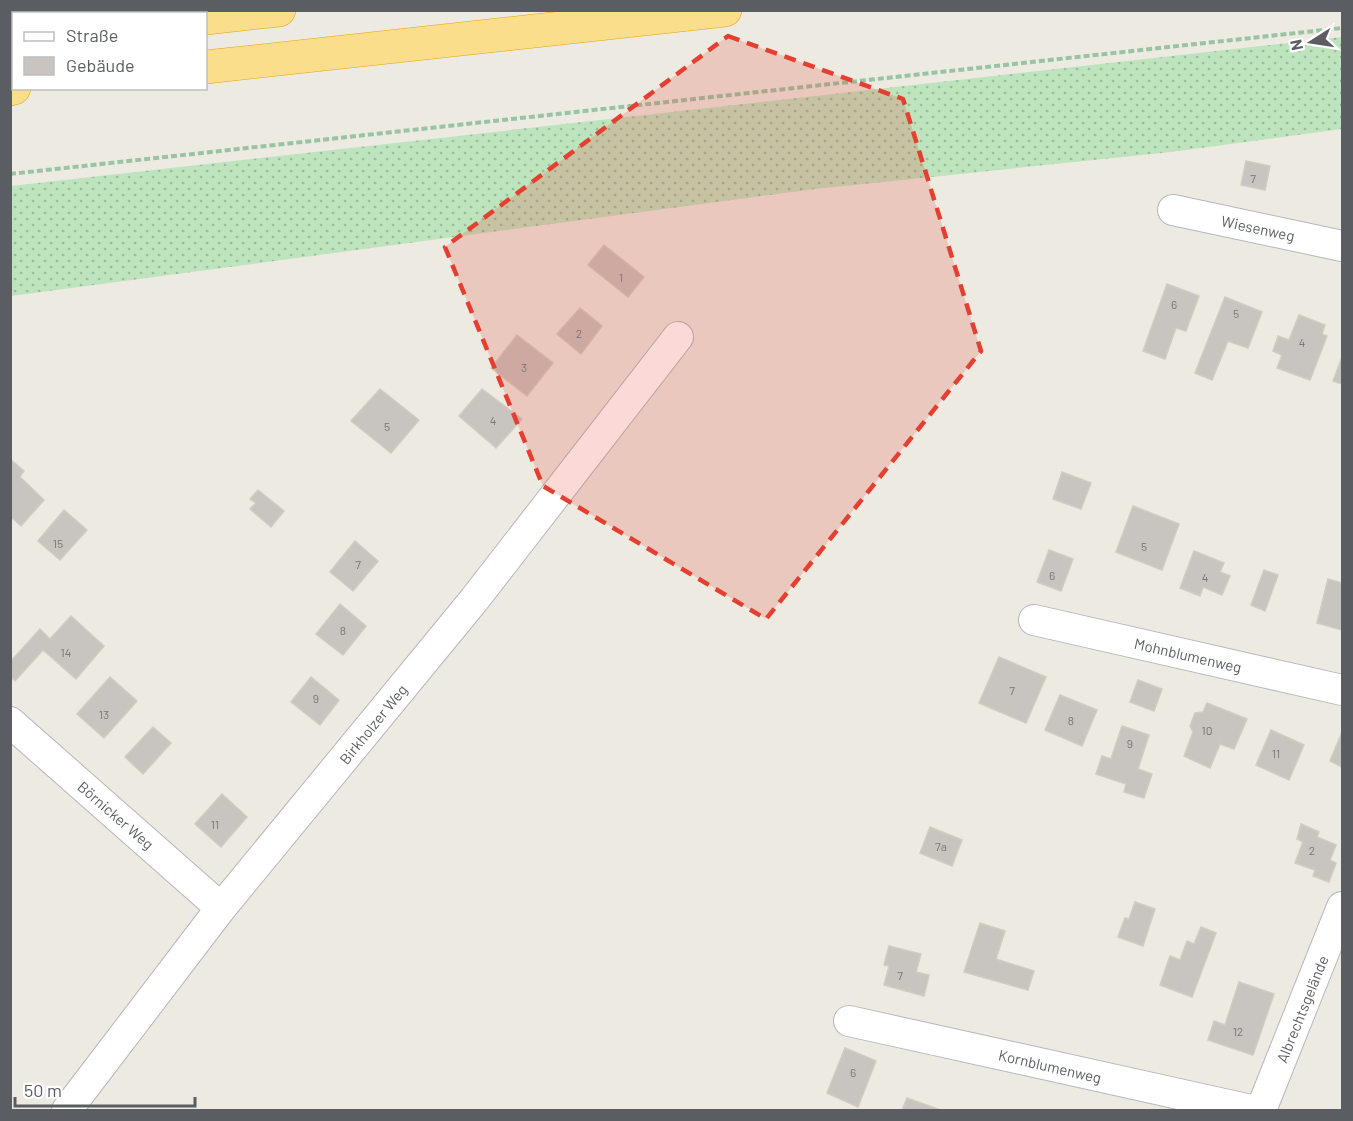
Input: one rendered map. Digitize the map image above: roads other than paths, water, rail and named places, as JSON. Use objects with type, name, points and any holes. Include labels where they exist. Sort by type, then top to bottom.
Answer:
[{"type":"highway","points":[[207,18],[279,10]]},
{"type":"highway","points":[[207,67],[725,10]]},
{"type":"street","name":"Wiesenweg","points":[[1173,210],[1342,246]]},
{"type":"street","name":"Birkholzer Weg","points":[[67,1110],[221,908],[474,600],[678,338]]},
{"type":"street","name":"Mohnblumenweg","points":[[1034,620],[1342,690]]},
{"type":"street","name":"Börnicker Weg","points":[[10,722],[221,908]]},
{"type":"street","name":"Albrechtsgelände","points":[[1261,1110],[1342,908]]},
{"type":"street","name":"Kornblumenweg","points":[[849,1021],[1251,1110]]}]
